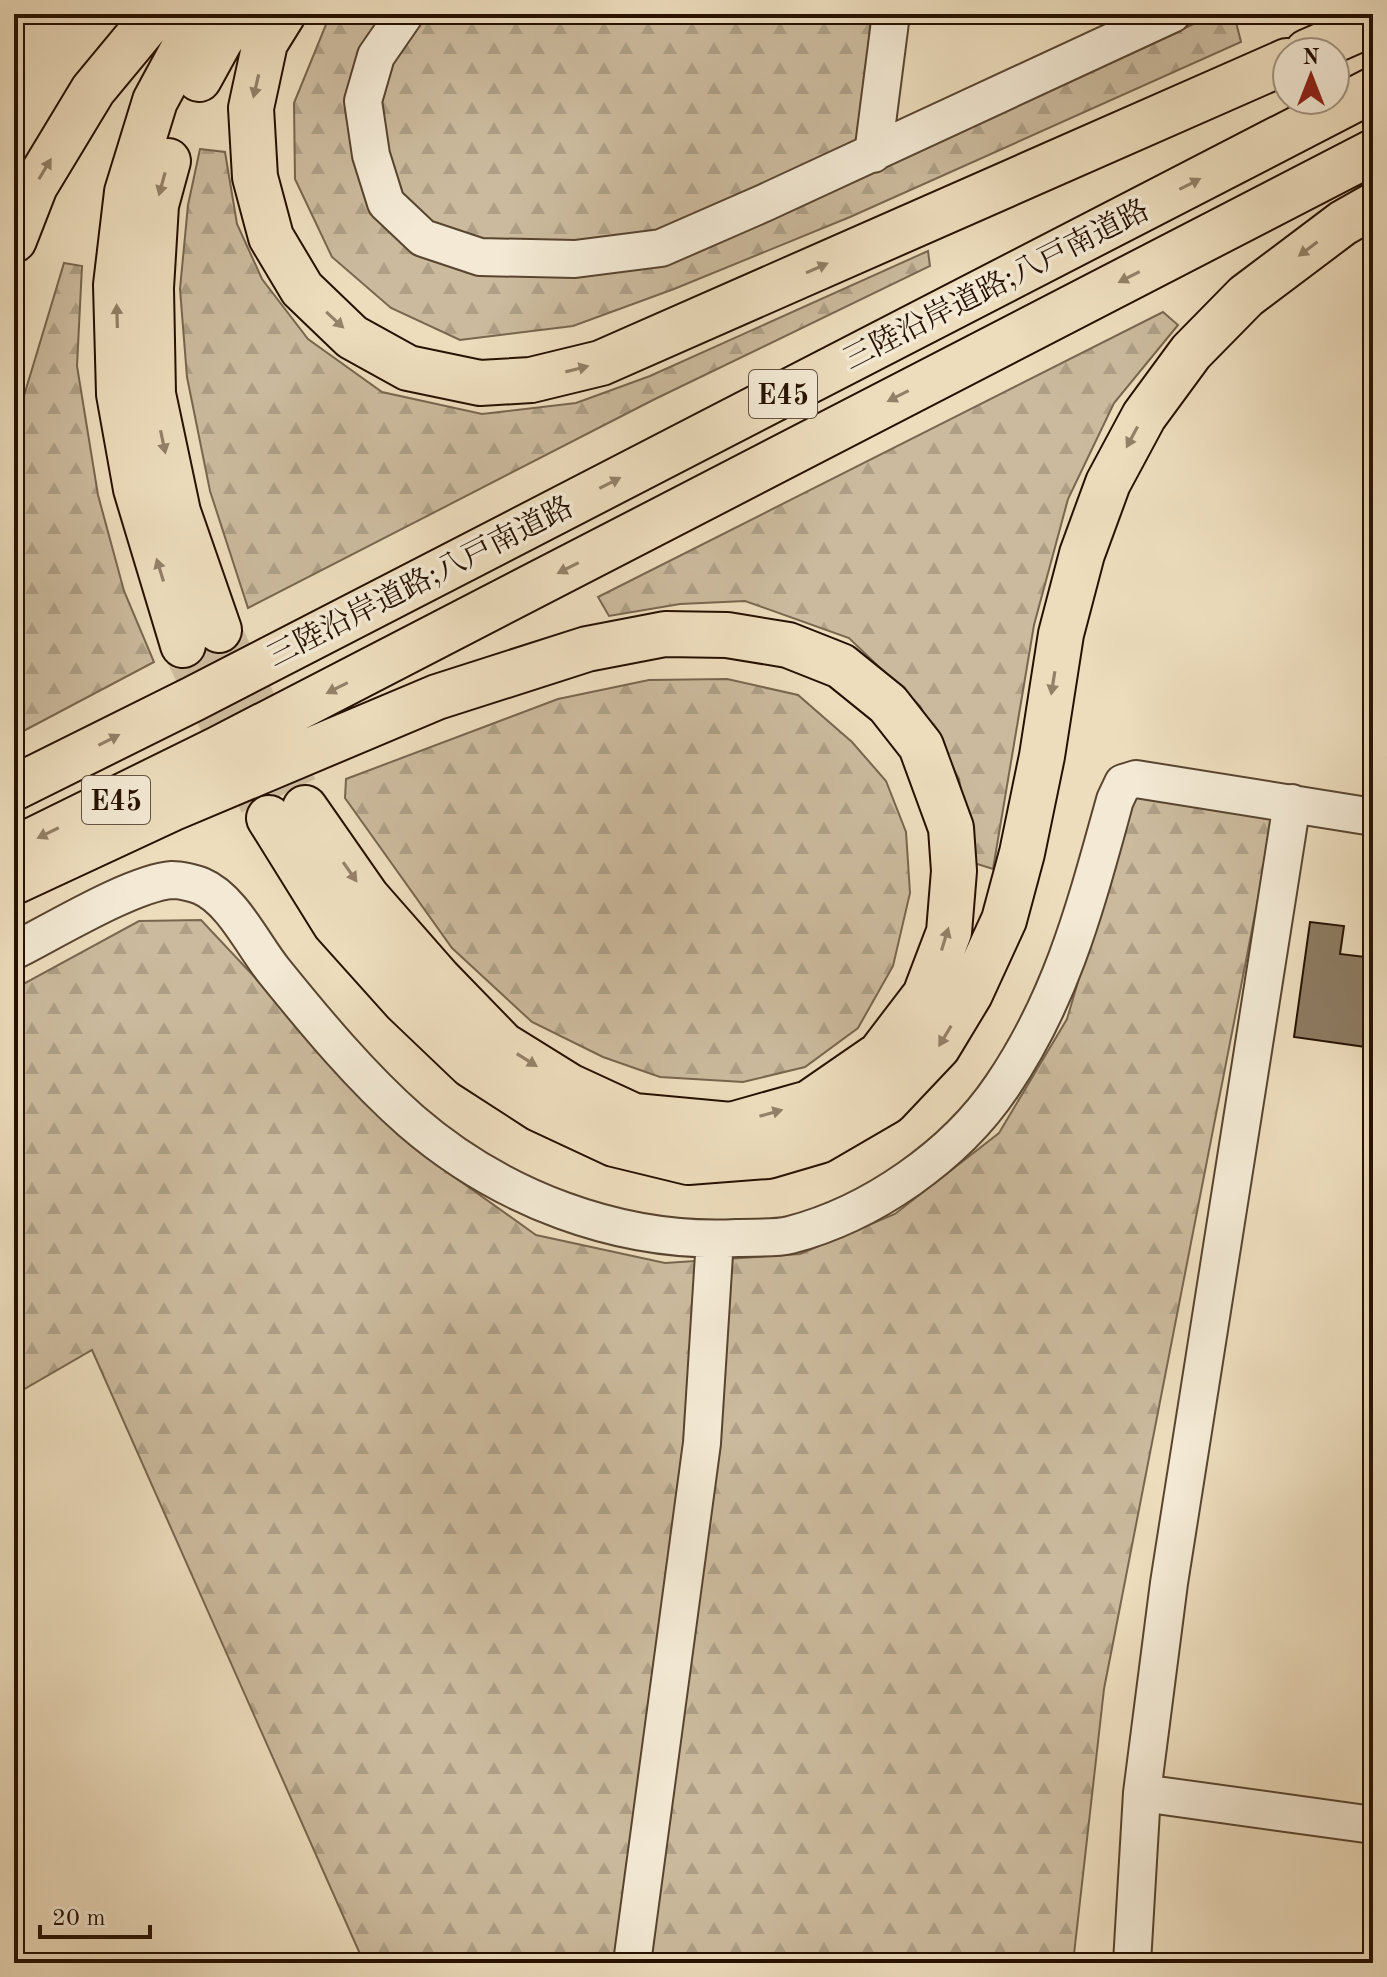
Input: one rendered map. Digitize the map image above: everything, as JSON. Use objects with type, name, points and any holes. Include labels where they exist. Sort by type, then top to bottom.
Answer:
[{"type":"highway","points":[[14,240],[35,186],[93,90],[156,14]]},
{"type":"highway","points":[[202,14],[155,101],[127,192],[116,285],[119,394],[136,489],[201,638],[153,394],[151,288],[156,205],[180,116],[221,39],[241,14]]},
{"type":"highway","points":[[283,14],[265,43],[251,108],[255,177],[271,237],[302,289],[352,337],[408,368],[480,383],[531,380],[601,363],[1271,68]]},
{"type":"highway","points":[[1343,36],[1373,23]]},
{"type":"highway","name":"三陸沿岸道路;八戸南道路","points":[[14,788],[193,699],[1373,90]]},
{"type":"highway","name":"三陸沿岸道路;八戸南道路","points":[[14,850],[218,749],[1373,152]]},
{"type":"highway","points":[[14,882],[171,809],[437,697],[587,649],[665,634],[727,635],[788,645],[841,666],[888,704],[921,746],[951,828],[954,871],[949,932],[925,995],[880,1054],[809,1103],[731,1125],[634,1116],[569,1086],[503,1045],[287,813],[335,924],[405,1002],[471,1065],[539,1109],[614,1144],[688,1162],[768,1156],[819,1141],[886,1102],[938,1047],[970,994],[1004,920],[1022,853],[1042,756],[1061,634],[1082,554],[1108,483],[1144,416],[1191,352],[1246,296],[1343,223],[1373,206]]},
{"type":"street","points":[[405,14],[376,56],[363,101],[371,155],[386,203],[423,238],[480,257],[575,259],[661,248],[873,154],[1172,14]]},
{"type":"street","points":[[873,154],[891,14]]},
{"type":"street","points":[[14,951],[136,889],[172,880],[199,885],[219,896],[272,968],[350,1060],[412,1122],[488,1177],[563,1211],[651,1234],[715,1239],[787,1236],[856,1210],[907,1181],[951,1145],[1000,1090],[1041,1024],[1078,932],[1115,800],[1123,783],[1136,779],[1373,817]]},
{"type":"street","points":[[1132,1963],[1142,1793],[1169,1583],[1292,803]]},
{"type":"street","points":[[632,1963],[702,1443],[715,1239]]},
{"type":"street","points":[[1142,1793],[1373,1825]]},
{"type":"green space","points":[[334,14],[871,14],[858,180],[1215,14],[1234,14],[1241,42],[850,217],[674,289],[573,326],[460,340],[391,308],[332,257],[295,179],[294,103],[327,22]]},
{"type":"green space","points":[[200,149],[225,152],[237,224],[262,279],[308,339],[382,392],[482,414],[576,403],[650,376],[928,251],[930,266],[653,400],[248,608],[210,491],[187,377],[180,289],[188,205]]},
{"type":"green space","points":[[64,263],[82,266],[77,366],[98,495],[124,591],[154,662],[14,736],[14,429]]},
{"type":"green space","points":[[1163,312],[1178,325],[1114,403],[1068,499],[1034,625],[993,869],[974,863],[959,779],[920,706],[849,638],[745,601],[680,604],[609,616],[598,597]]},
{"type":"green space","points":[[727,679],[798,695],[852,742],[886,781],[906,832],[910,893],[893,966],[858,1028],[805,1067],[743,1082],[660,1077],[603,1057],[532,1022],[452,948],[345,798],[346,779],[558,699],[649,680]]},
{"type":"green space","points":[[1135,797],[1274,817],[1104,1689],[1073,1963],[364,1963],[92,1350],[14,1395],[14,989],[139,921],[201,920],[418,1151],[536,1235],[665,1263],[800,1254],[895,1214],[999,1133],[1067,1019]]},
{"type":"building","points":[[1310,922],[1344,926],[1340,954],[1373,958],[1373,1048],[1294,1037]]},
{"type":"tunnel","points":[[219,630],[305,808]]},
{"type":"tunnel","points":[[183,645],[269,818]]}]
